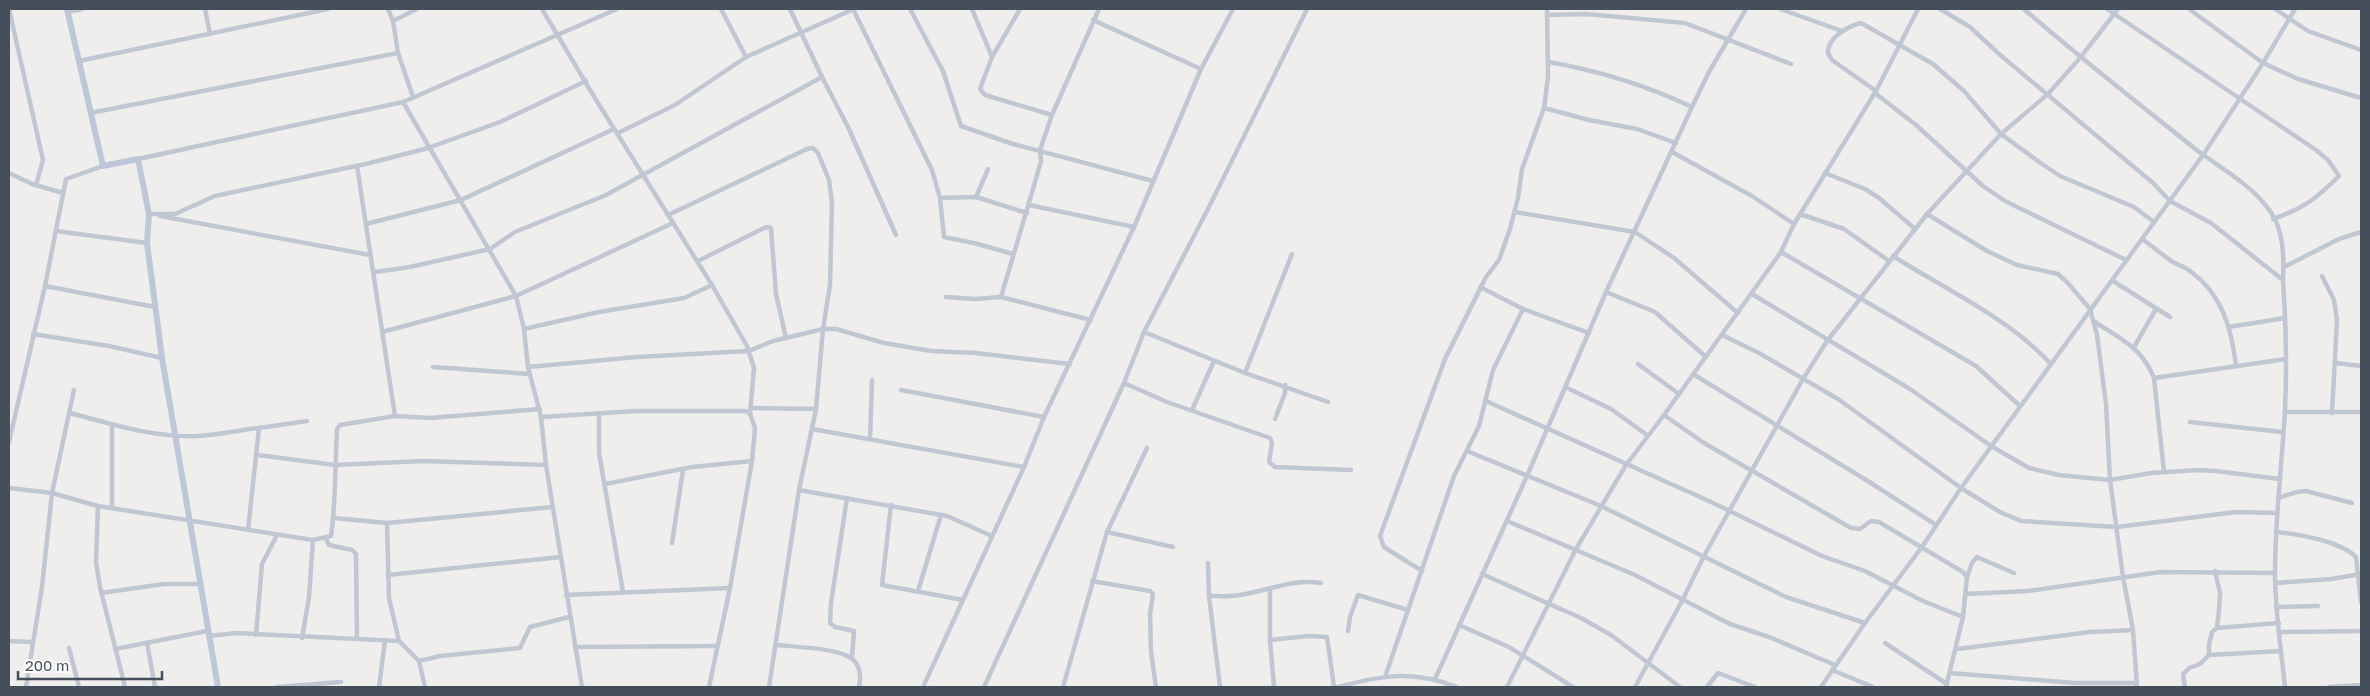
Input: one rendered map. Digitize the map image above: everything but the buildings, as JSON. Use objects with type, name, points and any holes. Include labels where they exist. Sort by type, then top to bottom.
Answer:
[{"type":"street","points":[[9,9],[11,26],[43,160],[36,185]]},
{"type":"street","points":[[82,9],[68,10],[103,166]]},
{"type":"street","points":[[205,9],[210,34]]},
{"type":"street","points":[[79,62],[328,9]]},
{"type":"street","points":[[388,9],[393,20],[398,53],[413,97]]},
{"type":"street","points":[[393,20],[417,9]]},
{"type":"street","points":[[542,9],[614,129],[698,261],[749,351],[754,368],[750,411],[755,428],[752,461],[730,588],[709,687]]},
{"type":"street","points":[[9,442],[45,286],[66,179],[103,166],[403,102],[617,9]]},
{"type":"street","points":[[721,9],[746,57]]},
{"type":"street","points":[[790,9],[848,127],[896,235]]},
{"type":"street","points":[[618,133],[675,105],[746,57],[853,9],[932,170],[940,198],[944,237],[1013,254]]},
{"type":"street","points":[[910,9],[943,71],[961,126],[1014,144],[1153,181]]},
{"type":"street","points":[[972,9],[992,57]]},
{"type":"street","points":[[1020,9],[992,57],[980,84],[982,93],[1052,115]]},
{"type":"street","points":[[1001,298],[1041,161],[1040,150],[1052,115],[1099,9]]},
{"type":"street","points":[[923,687],[1024,467],[1044,417],[1134,227],[1201,69],[1233,9]]},
{"type":"street","points":[[984,687],[1124,383],[1144,332],[1209,207],[1307,9]]},
{"type":"street","points":[[1422,571],[1384,547],[1380,536],[1445,359],[1480,287],[1499,260],[1515,212],[1522,169],[1544,108],[1549,62],[1547,9]]},
{"type":"street","points":[[1435,678],[1527,476],[1606,292],[1636,232],[1692,107],[1746,9]]},
{"type":"street","points":[[1780,9],[1842,31]]},
{"type":"street","points":[[1506,687],[1576,550],[1601,506],[1647,435],[1664,415],[1781,252],[1794,224],[1875,92],[1918,9]]},
{"type":"street","points":[[1940,9],[1970,27],[1999,54],[2153,183],[2170,201],[2211,223],[2283,280]]},
{"type":"street","points":[[2024,9],[2080,58],[2203,155],[2248,187],[2271,212],[2284,250],[2285,412],[2282,432],[2275,573],[2276,606],[2285,687]]},
{"type":"street","points":[[2107,9],[2328,160],[2339,176],[2323,192],[2298,211],[2273,219]]},
{"type":"street","points":[[1635,687],[1682,601],[1704,556],[1802,380],[1828,341],[1914,228],[1967,173],[2001,134],[2048,94],[2080,58],[2118,9]]},
{"type":"street","points":[[2189,9],[2263,63],[2298,79],[2361,98]]},
{"type":"street","points":[[2275,9],[2308,31],[2361,50]]},
{"type":"street","points":[[1821,687],[1865,623],[1922,547],[1961,488],[2050,363],[2113,281],[2126,260],[2203,155],[2263,63],[2295,9]]},
{"type":"street","points":[[1547,15],[1586,14],[1685,23],[1758,53],[1791,64]]},
{"type":"street","points":[[1093,20],[1201,69]]},
{"type":"street","points":[[2126,260],[2005,201],[1967,173],[1916,125],[1830,57],[1828,49],[1842,31],[1861,23],[1933,64],[1964,91],[2001,134],[2060,176],[2116,198],[2134,207],[2154,222]]},
{"type":"street","points":[[90,113],[398,53]]},
{"type":"street","points":[[1549,62],[1595,70],[1652,88],[1692,107]]},
{"type":"street","points":[[375,272],[410,267],[490,248],[515,232],[606,195],[822,77]]},
{"type":"street","points":[[149,214],[175,214],[215,196],[357,166],[428,148],[500,122],[586,81]]},
{"type":"street","points":[[403,102],[428,148],[490,248],[516,296],[524,329],[528,367],[540,409],[546,465],[569,617],[582,687]]},
{"type":"street","points":[[1544,108],[1589,120],[1637,129],[1676,143]]},
{"type":"street","points":[[366,224],[461,200],[614,129]]},
{"type":"street","points":[[668,215],[807,149],[813,148],[818,153],[829,180],[832,203],[830,285],[823,329],[816,409],[799,490],[777,645],[769,687]]},
{"type":"street","points":[[1672,152],[1752,196],[1794,224]]},
{"type":"street","points":[[138,159],[149,214],[147,243],[162,358],[207,633],[218,687],[210,687]]},
{"type":"street","points":[[357,166],[370,255],[375,272],[395,416]]},
{"type":"street","points":[[976,197],[988,169]]},
{"type":"street","points":[[1825,172],[1865,189],[1879,198],[1914,228]]},
{"type":"street","points":[[9,173],[36,185],[63,193]]},
{"type":"street","points":[[940,198],[976,197],[1026,213]]},
{"type":"street","points":[[1029,205],[1134,227]]},
{"type":"street","points":[[1515,212],[1636,232],[1674,258],[1738,313]]},
{"type":"street","points":[[149,214],[370,255]]},
{"type":"street","points":[[1800,214],[1844,229],[1889,261]]},
{"type":"street","points":[[1927,214],[1987,251],[2018,265],[2058,274],[2068,282],[2090,309],[2095,322],[2106,404],[2110,480],[2132,630],[2137,685],[2075,683],[1950,672]]},
{"type":"street","points":[[382,332],[516,296],[674,223]]},
{"type":"street","points":[[698,261],[769,226],[771,228],[776,294],[786,338]]},
{"type":"street","points":[[56,231],[147,243]]},
{"type":"street","points":[[2284,267],[2339,239],[2361,232]]},
{"type":"street","points":[[2142,239],[2171,262],[2189,270],[2218,299],[2229,327],[2236,365]]},
{"type":"street","points":[[1781,252],[1976,366],[2020,406]]},
{"type":"street","points":[[1245,373],[1292,254]]},
{"type":"street","points":[[1893,256],[1993,316],[2023,338],[2050,363]]},
{"type":"street","points":[[2322,276],[2334,300],[2337,313],[2332,413]]},
{"type":"street","points":[[2113,281],[2170,317]]},
{"type":"street","points":[[524,329],[599,312],[684,298],[712,285]]},
{"type":"street","points":[[45,286],[155,306]]},
{"type":"street","points":[[1480,287],[1523,310],[1589,334]]},
{"type":"street","points":[[1606,292],[1655,312],[1706,357]]},
{"type":"street","points":[[1752,294],[1910,389],[1991,446],[2028,468],[2059,476],[2110,480],[2164,472],[2216,471],[2280,480]]},
{"type":"street","points":[[946,297],[968,299],[1001,298],[1091,320]]},
{"type":"street","points":[[2134,347],[2156,309]]},
{"type":"street","points":[[1385,677],[1454,476],[1468,451],[1483,414],[1493,370],[1523,310]]},
{"type":"street","points":[[2229,327],[2285,318]]},
{"type":"street","points":[[2095,322],[2134,347],[2148,362],[2154,378],[2164,472]]},
{"type":"street","points":[[528,367],[617,358],[749,351],[786,338],[823,329],[836,329],[884,343],[930,351],[976,353],[1070,364]]},
{"type":"street","points":[[1144,332],[1245,373],[1328,402]]},
{"type":"street","points":[[33,334],[109,346],[162,358]]},
{"type":"street","points":[[1722,335],[1759,353],[1802,380],[1838,399],[1961,488],[2000,512],[2021,521],[2117,527],[2236,512],[2277,513]]},
{"type":"street","points":[[2154,378],[2286,359]]},
{"type":"street","points":[[1192,410],[1214,361]]},
{"type":"street","points":[[2336,363],[2361,366]]},
{"type":"street","points":[[1638,364],[1678,394]]},
{"type":"street","points":[[433,367],[530,374]]},
{"type":"street","points":[[1693,374],[1778,425],[1936,525]]},
{"type":"street","points":[[870,439],[872,380]]},
{"type":"street","points":[[1124,383],[1270,438],[1272,443],[1269,462],[1275,467],[1351,470]]},
{"type":"street","points":[[1275,419],[1285,393],[1285,386]]},
{"type":"street","points":[[1565,387],[1611,409],[1647,435]]},
{"type":"street","points":[[26,687],[42,587],[52,493],[74,390]]},
{"type":"street","points":[[901,390],[1044,417]]},
{"type":"street","points":[[1486,401],[1729,511],[1822,556],[1865,572],[1893,587],[1963,617]]},
{"type":"street","points":[[9,488],[52,493],[98,506],[189,521],[313,540],[326,539],[331,536],[334,518],[337,429],[340,424],[395,416],[430,418],[540,409]]},
{"type":"street","points":[[541,416],[599,413],[816,409]]},
{"type":"street","points":[[2285,412],[2361,412]]},
{"type":"street","points":[[70,413],[112,426],[174,435],[198,436],[306,420]]},
{"type":"street","points":[[599,413],[599,453],[623,592]]},
{"type":"street","points":[[1664,415],[1704,444],[1851,528],[1860,529],[1867,522],[1875,521],[1922,547],[1963,572],[1967,577]]},
{"type":"street","points":[[2190,422],[2282,432]]},
{"type":"street","points":[[112,426],[112,507]]},
{"type":"street","points":[[248,530],[258,455],[259,428]]},
{"type":"street","points":[[812,428],[1024,467]]},
{"type":"street","points":[[1063,687],[1107,532],[1147,448]]},
{"type":"street","points":[[1468,451],[1601,506],[1786,597],[1865,623]]},
{"type":"street","points":[[258,455],[335,466],[423,461],[546,465]]},
{"type":"street","points":[[605,484],[692,467],[752,461]]},
{"type":"street","points":[[672,543],[683,470]]},
{"type":"street","points":[[675,471],[681,478]]},
{"type":"street","points":[[799,490],[941,515],[992,536]]},
{"type":"street","points":[[2278,498],[2306,491],[2352,504]]},
{"type":"street","points":[[847,498],[831,603],[830,623],[835,628],[854,631],[852,658]]},
{"type":"street","points":[[891,505],[882,585],[963,600]]},
{"type":"street","points":[[98,506],[96,562],[114,649],[125,687]]},
{"type":"street","points":[[334,518],[387,523],[553,507]]},
{"type":"street","points":[[918,591],[941,515]]},
{"type":"street","points":[[1507,521],[1635,575],[1682,601],[1730,624],[1769,637],[1836,665]]},
{"type":"street","points":[[387,523],[390,598],[399,641],[419,661],[425,687]]},
{"type":"street","points":[[1107,532],[1173,547]]},
{"type":"street","points":[[2276,532],[2306,537],[2351,553],[2356,557],[2361,602]]},
{"type":"street","points":[[256,635],[262,564],[278,535]]},
{"type":"street","points":[[326,539],[329,545],[352,550],[356,554],[357,640]]},
{"type":"street","points":[[302,638],[309,597],[313,540]]},
{"type":"street","points":[[388,575],[561,557]]},
{"type":"street","points":[[1885,643],[1947,686],[1957,649],[1963,617],[1967,577],[1972,563],[1978,557],[2014,573]]},
{"type":"street","points":[[1208,563],[1209,596],[1220,687]]},
{"type":"street","points":[[2215,571],[2220,593],[2217,628]]},
{"type":"street","points":[[1966,594],[2028,591],[2160,572],[2275,573]]},
{"type":"street","points":[[1482,574],[1581,618],[1611,635],[1680,687]]},
{"type":"street","points":[[2276,583],[2359,575]]},
{"type":"street","points":[[1092,581],[1150,591],[1153,594],[1150,614],[1151,652],[1156,687]]},
{"type":"street","points":[[1209,596],[1239,596],[1310,581],[1321,583]]},
{"type":"street","points":[[101,592],[164,584],[199,584]]},
{"type":"street","points":[[566,595],[730,588]]},
{"type":"street","points":[[1270,588],[1270,640],[1274,687]]},
{"type":"street","points":[[1348,631],[1350,617],[1358,595],[1408,610]]},
{"type":"street","points":[[2276,606],[2318,606]]},
{"type":"street","points":[[419,661],[440,656],[520,648],[530,627],[569,617]]},
{"type":"street","points":[[2185,687],[2183,674],[2200,664],[2209,654],[2212,632],[2217,628],[2279,623]]},
{"type":"street","points":[[1459,624],[1521,655],[1573,687]]},
{"type":"street","points":[[1957,649],[2090,632],[2132,630]]},
{"type":"street","points":[[2280,632],[2361,630]]},
{"type":"street","points":[[114,649],[207,633],[399,641]]},
{"type":"street","points":[[1270,640],[1308,636],[1328,637],[1334,687]]},
{"type":"street","points":[[379,687],[385,640]]},
{"type":"street","points":[[9,641],[32,642]]},
{"type":"street","points":[[147,643],[155,687]]},
{"type":"street","points":[[777,645],[838,653],[852,658],[860,670],[859,687]]},
{"type":"street","points":[[575,647],[717,646]]},
{"type":"street","points":[[69,648],[79,687]]},
{"type":"street","points":[[2209,654],[2281,651]]},
{"type":"street","points":[[1832,670],[1873,687]]},
{"type":"street","points":[[1707,687],[1718,673],[1755,687]]},
{"type":"street","points":[[1338,687],[1385,677],[1412,675],[1435,678],[1457,687]]},
{"type":"street","points":[[276,687],[341,682]]},
{"type":"street","points":[[2329,687],[2361,685]]}]
